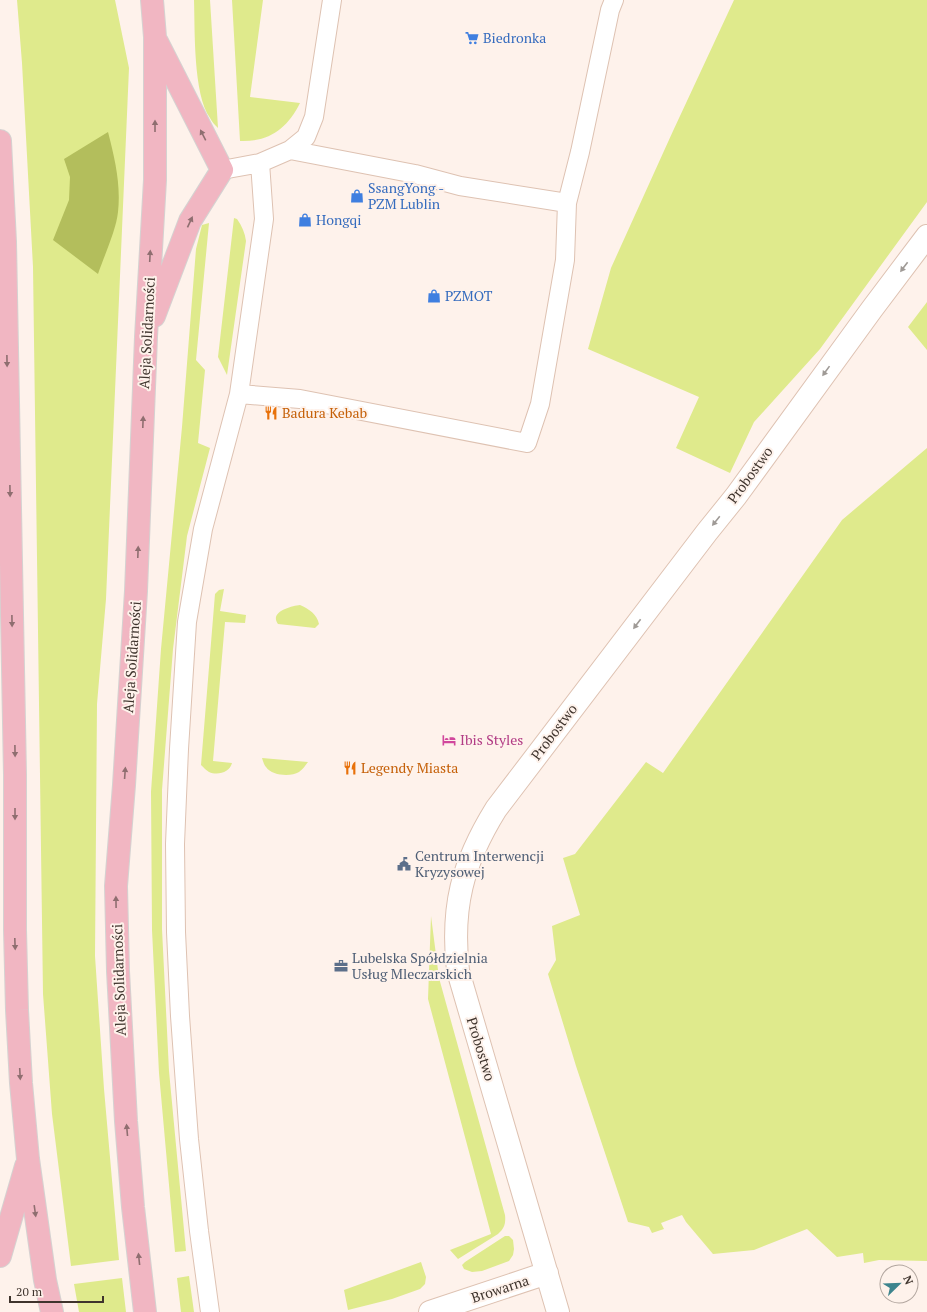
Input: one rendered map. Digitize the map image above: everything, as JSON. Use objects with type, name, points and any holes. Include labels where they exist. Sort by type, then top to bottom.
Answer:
[{"type":"main road","name":"Aleja Solidarności","points":[[145,1312],[133,1206],[125,1099],[118,986],[116,886],[136,591],[146,337],[155,180],[155,37],[152,0]]},
{"type":"main road","points":[[146,337],[190,220],[222,170],[155,37]]},
{"type":"main road","points":[[0,141],[15,767],[15,938],[21,1083],[28,1159],[45,1280],[52,1312]]},
{"type":"main road","points":[[0,1256],[28,1159]]},
{"type":"street","name":"Probostwo","points":[[558,1312],[458,971],[455,947],[458,905],[468,862],[476,844],[496,809],[679,568],[736,496],[927,236]]},
{"type":"street","name":"Browarna","points":[[430,1312],[547,1273]]},
{"type":"lane","points":[[222,170],[260,162],[290,150],[306,137],[314,118],[332,0]]},
{"type":"lane","points":[[239,394],[300,399],[527,443],[540,404],[565,260],[568,203],[610,10],[614,0]]},
{"type":"lane","points":[[290,150],[415,174],[460,186],[568,203]]},
{"type":"lane","points":[[210,1312],[189,1139],[180,1016],[176,932],[175,837],[187,622],[203,529],[239,394],[264,219],[260,162]]},
{"type":"green space","points":[[17,0],[115,0],[129,68],[106,599],[97,704],[95,956],[104,1089],[119,1260],[71,1266],[52,1114],[43,994],[33,267],[22,63]]},
{"type":"green space","points":[[194,0],[210,0],[218,128],[204,107],[200,94],[196,61]]},
{"type":"green space","points":[[232,0],[263,0],[250,97],[300,103],[283,127],[268,136],[250,141],[240,141]]},
{"type":"green space","points":[[734,0],[927,0],[927,202],[820,349],[754,422],[730,473],[676,448],[699,397],[588,349],[611,268]]},
{"type":"green space","points":[[108,132],[117,172],[119,202],[115,227],[98,274],[53,240],[69,200],[70,177],[64,159]]},
{"type":"green space","points":[[234,218],[237,219],[242,227],[246,241],[227,375],[218,357]]},
{"type":"green space","points":[[209,223],[196,360],[205,370],[198,443],[210,448],[187,536],[173,649],[162,790],[162,929],[169,1071],[186,1251],[175,1252],[159,1073],[152,930],[151,792],[161,649],[182,427],[196,249],[202,225]]},
{"type":"green space","points":[[927,302],[927,350],[908,327]]},
{"type":"green space","points":[[927,448],[927,1261],[879,1260],[864,1263],[863,1253],[837,1257],[807,1229],[754,1250],[713,1254],[686,1222],[682,1215],[661,1223],[664,1229],[652,1233],[649,1227],[628,1222],[576,1066],[548,974],[556,960],[552,926],[580,915],[563,858],[575,854],[646,762],[663,773],[842,520]]},
{"type":"green space","points":[[224,589],[220,611],[246,615],[245,623],[225,622],[213,761],[232,763],[229,769],[216,774],[209,772],[201,765],[215,594],[219,590]]},
{"type":"green space","points":[[300,605],[309,610],[318,620],[319,624],[315,628],[278,624],[276,616],[282,610]]},
{"type":"green space","points":[[262,758],[308,762],[303,769],[296,774],[282,775],[269,770]]},
{"type":"green space","points":[[431,916],[439,978],[505,1215],[505,1224],[498,1234],[458,1259],[450,1250],[491,1234],[428,999]]},
{"type":"green space","points":[[505,1236],[509,1236],[513,1240],[513,1255],[509,1261],[482,1271],[472,1272],[464,1269],[462,1265],[465,1262]]},
{"type":"green space","points":[[421,1262],[426,1277],[425,1284],[420,1289],[392,1299],[348,1310],[344,1290]]},
{"type":"green space","points":[[189,1276],[194,1312],[181,1312],[177,1278]]},
{"type":"green space","points":[[122,1278],[126,1312],[79,1312],[74,1284]]},
{"type":"place","name":"Biedronka","points":[[472,38]]},
{"type":"place","name":"SsangYong - PZM Lublin","points":[[357,196]]},
{"type":"place","name":"Hongqi","points":[[305,220]]},
{"type":"place","name":"PZMOT","points":[[434,296]]},
{"type":"place","name":"Badura Kebab","points":[[271,413]]},
{"type":"place","name":"Ibis Styles","points":[[449,740]]},
{"type":"place","name":"Legendy Miasta","points":[[350,768]]},
{"type":"place","name":"Centrum Interwencji Kryzysowej","points":[[404,864]]},
{"type":"place","name":"Lubelska Spółdzielnia Usług Mleczarskich","points":[[341,966]]}]
